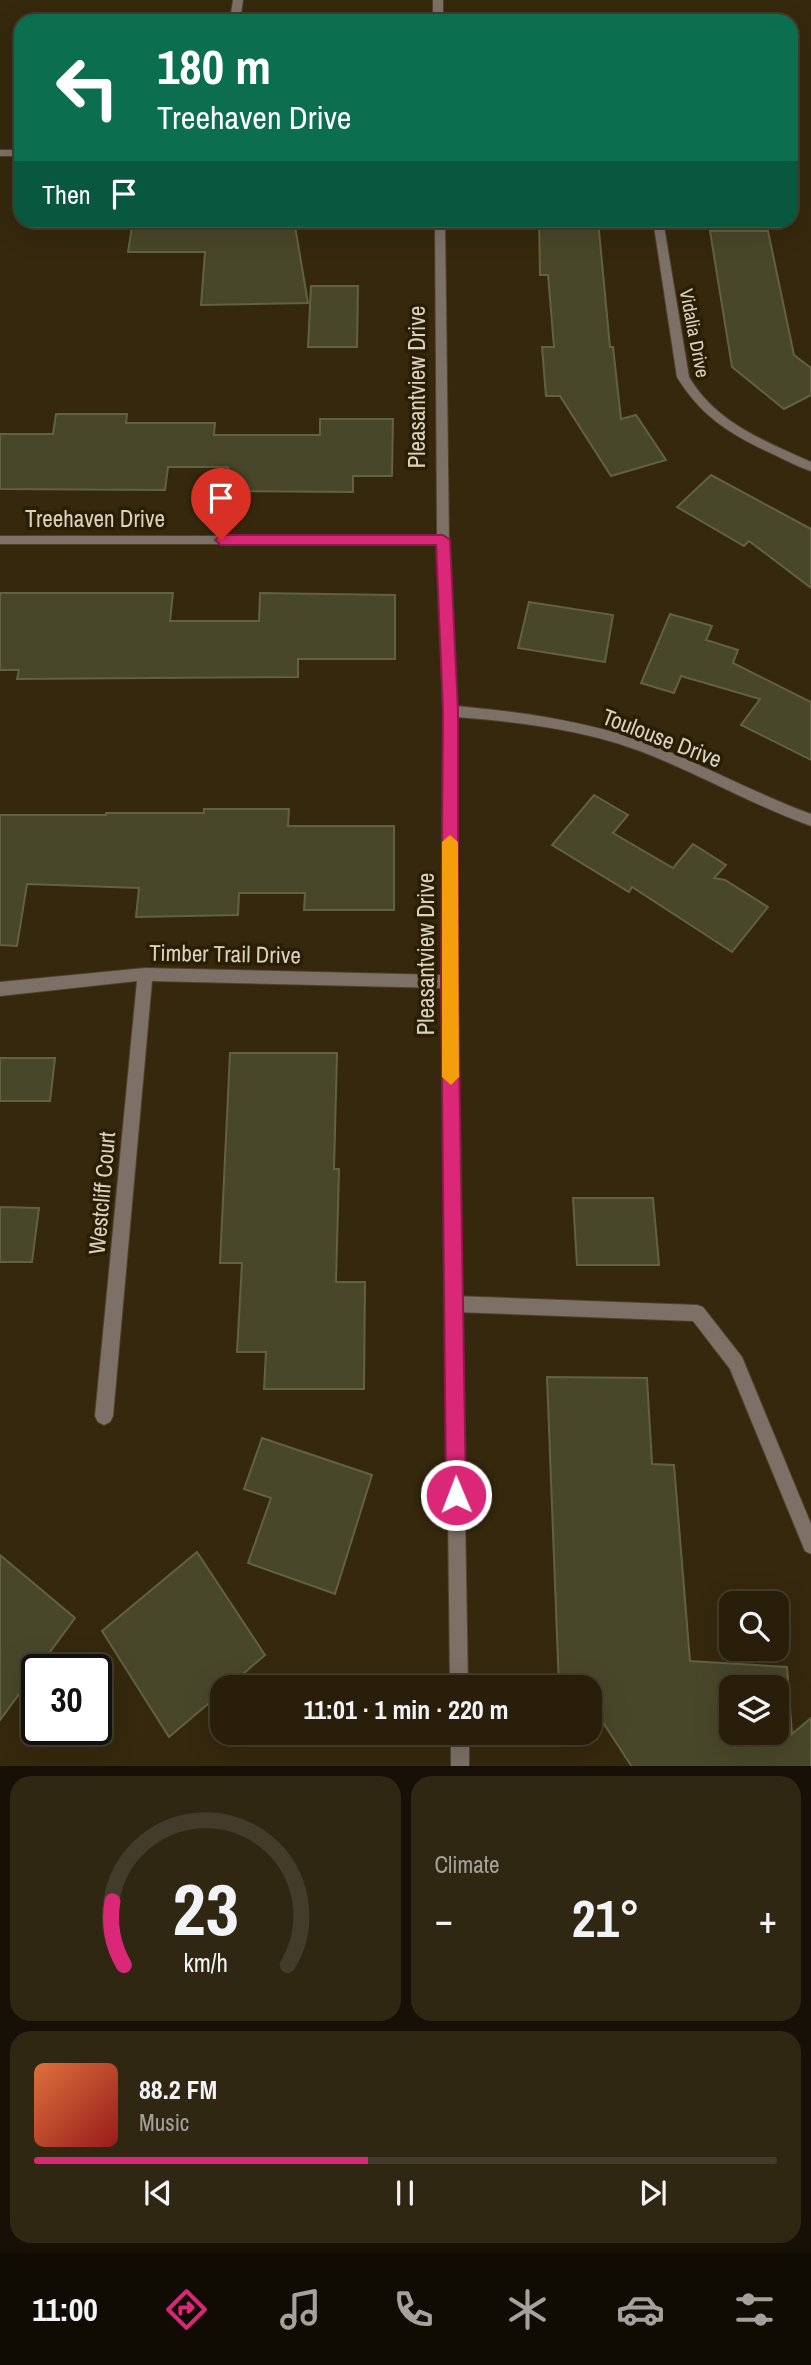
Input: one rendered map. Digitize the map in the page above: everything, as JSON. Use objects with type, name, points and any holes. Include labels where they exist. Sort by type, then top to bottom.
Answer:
[{"type":"street","name":"Pleasantview Drive","points":[[440,228],[443,540],[450,711],[449,982],[459,1675]]},
{"type":"street","name":"Vidalia Drive","points":[[659,228],[683,377],[689,390],[698,403],[734,429],[811,467]]},
{"type":"street","name":"Treehaven Drive","points":[[0,540],[443,540]]},
{"type":"street","name":"Toulouse Drive","points":[[450,711],[531,719],[621,739],[769,806],[811,820]]},
{"type":"street","name":"Timber Trail Drive","points":[[0,989],[145,974],[449,982]]},
{"type":"street","name":"Westcliff Court","points":[[104,1416],[145,974]]},
{"type":"street","points":[[454,1304],[697,1313],[736,1363],[811,1545]]},
{"type":"street","points":[[460,1745],[460,1766]]},
{"type":"building","points":[[132,228],[295,228],[308,303],[201,305],[205,252],[128,252]]},
{"type":"building","points":[[539,228],[599,228],[610,347],[613,347],[621,419],[636,415],[666,460],[611,476],[560,396],[546,396],[542,347],[554,347],[548,275],[540,275]]},
{"type":"building","points":[[710,231],[768,231],[794,355],[811,368],[811,395],[784,409],[732,367]]},
{"type":"building","points":[[311,286],[358,286],[357,347],[308,347]]},
{"type":"building","points":[[56,414],[127,414],[126,423],[215,423],[214,435],[320,435],[320,419],[393,419],[392,476],[353,476],[353,492],[226,491],[228,467],[168,467],[165,490],[0,489],[0,434],[53,434]]},
{"type":"building","points":[[711,475],[811,529],[811,588],[749,541],[744,546],[677,507]]},
{"type":"building","points":[[0,593],[173,593],[170,621],[259,621],[260,593],[395,595],[395,659],[298,659],[298,677],[17,679],[19,670],[0,670]]},
{"type":"building","points":[[529,602],[613,615],[605,662],[518,648]]},
{"type":"building","points":[[670,614],[712,626],[706,640],[738,650],[733,663],[811,702],[811,760],[741,725],[760,699],[681,676],[674,693],[641,683]]},
{"type":"building","points":[[594,795],[628,815],[613,833],[673,868],[693,844],[726,865],[714,878],[725,880],[768,907],[732,952],[632,887],[629,892],[552,845]]},
{"type":"building","points":[[204,809],[289,809],[288,826],[394,826],[394,910],[304,910],[305,893],[239,893],[238,915],[136,917],[139,888],[27,884],[17,946],[0,945],[0,815],[204,813]]},
{"type":"building","points":[[230,1053],[337,1053],[334,1169],[339,1169],[336,1282],[365,1282],[364,1389],[264,1389],[266,1352],[237,1352],[242,1263],[220,1263]]},
{"type":"building","points":[[0,1058],[55,1058],[50,1101],[0,1101]]},
{"type":"building","points":[[573,1198],[653,1198],[659,1265],[577,1265]]},
{"type":"building","points":[[0,1207],[39,1208],[32,1262],[0,1262]]},
{"type":"building","points":[[547,1377],[647,1378],[652,1464],[674,1465],[690,1661],[787,1667],[788,1675],[719,1675],[719,1745],[789,1745],[789,1694],[792,1734],[811,1718],[811,1766],[631,1766],[604,1724],[602,1675],[559,1675]]},
{"type":"building","points":[[262,1438],[372,1475],[335,1594],[248,1563],[271,1498],[244,1489]]},
{"type":"building","points":[[197,1552],[265,1655],[242,1675],[210,1675],[210,1702],[169,1737],[102,1631]]},
{"type":"building","points":[[0,1555],[75,1618],[49,1654],[21,1654],[21,1691],[0,1720]]},
{"type":"slow traffic","points":[[450,842],[451,1077]]},
{"type":"route","points":[[221,540],[443,540],[450,711],[449,982],[456,1495]]}]
